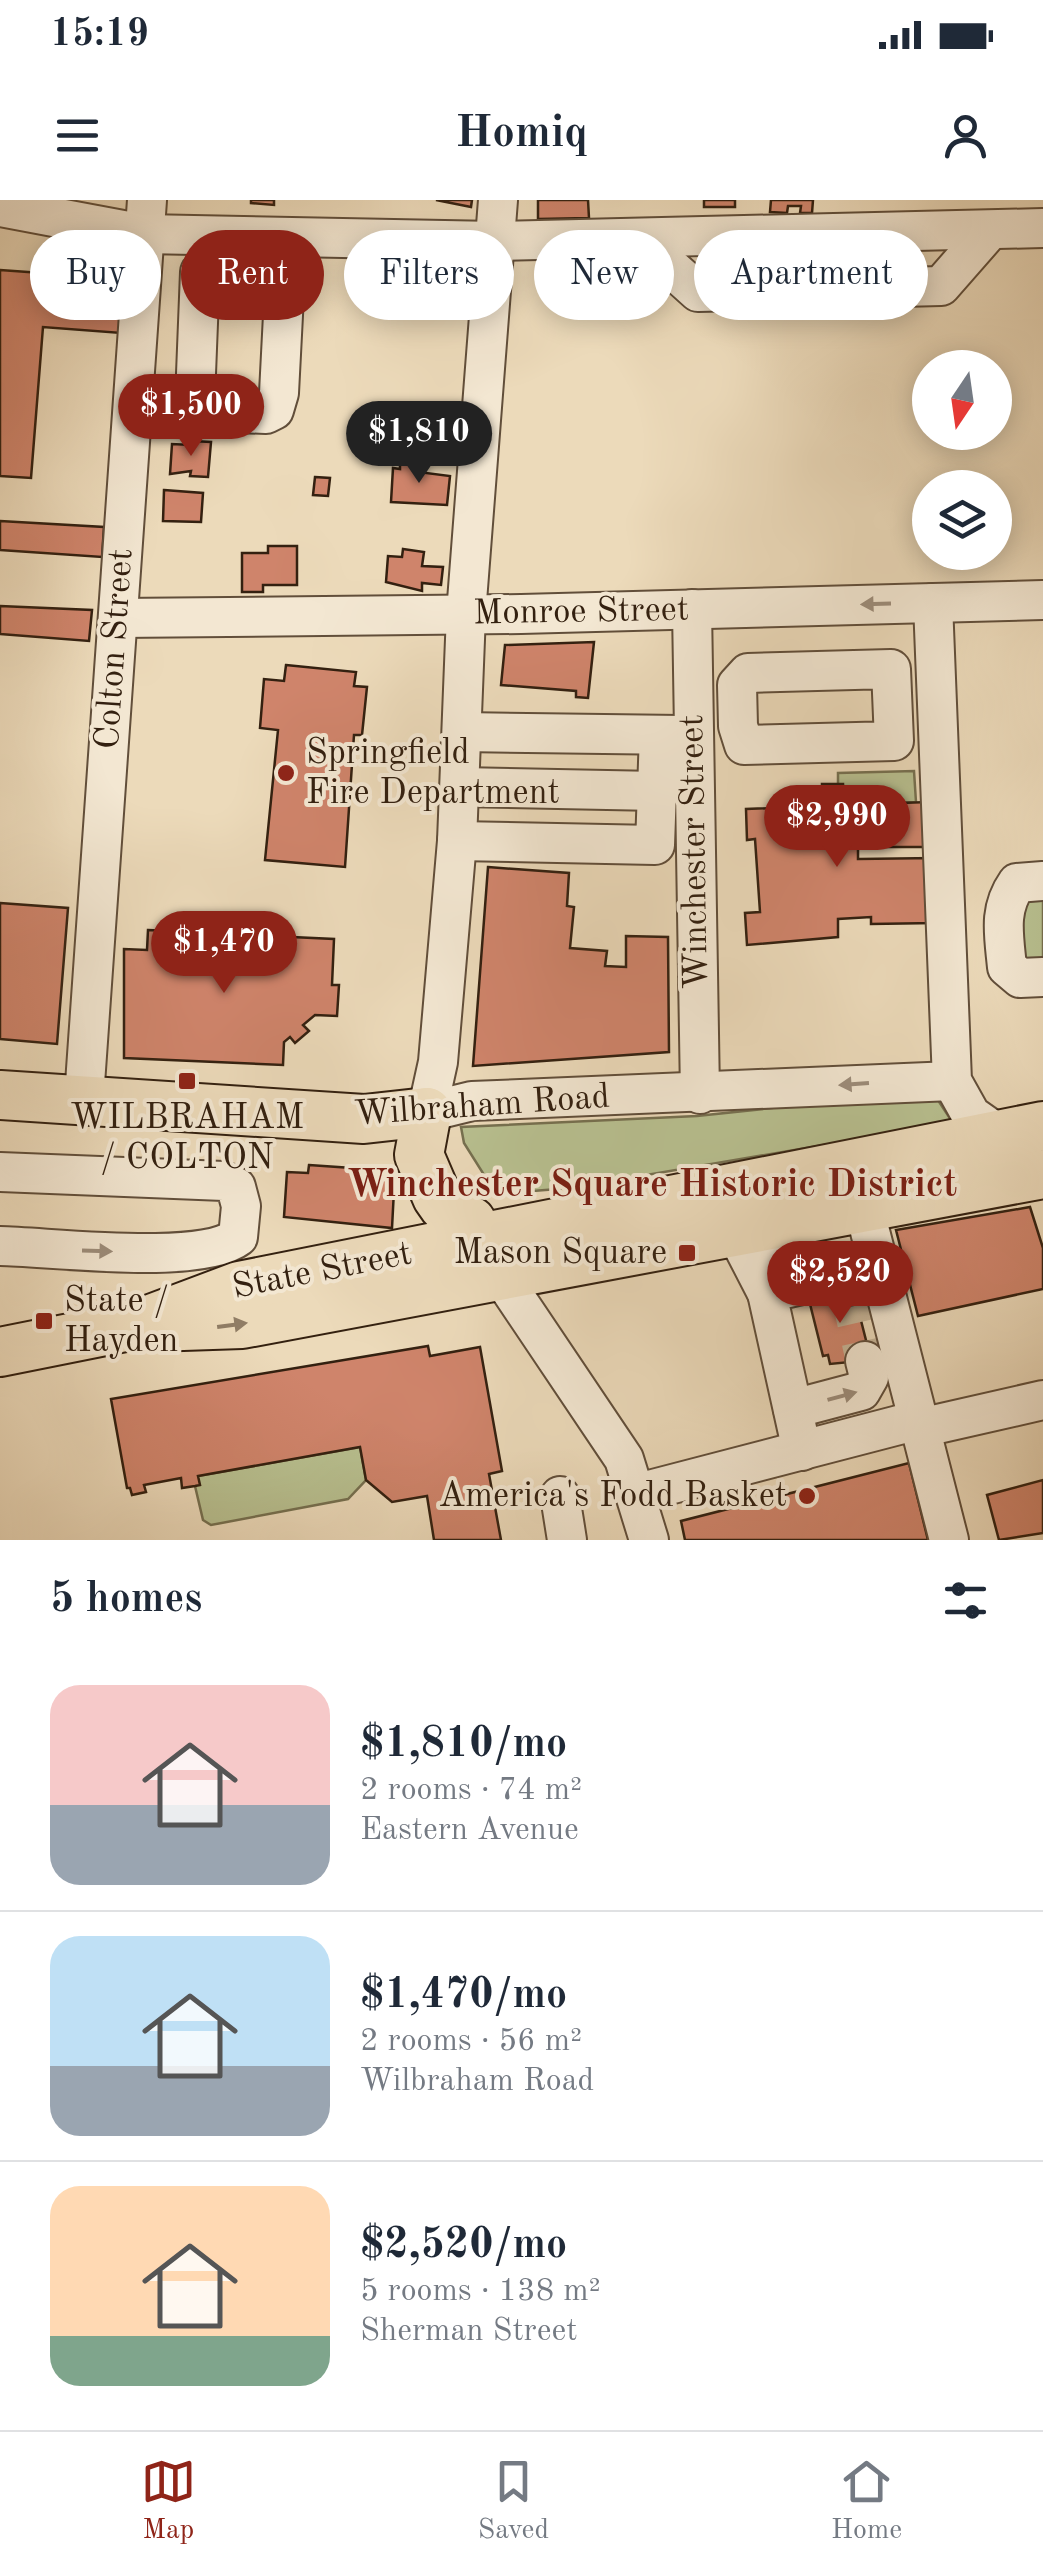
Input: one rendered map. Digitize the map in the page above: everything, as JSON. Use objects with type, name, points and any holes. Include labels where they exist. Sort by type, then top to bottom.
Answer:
[{"type":"main road","name":"Wilbraham Road","points":[[0,1095],[364,1119],[427,1112]]},
{"type":"main road","points":[[427,1112],[419,1155],[444,1207],[484,1246]]},
{"type":"main road","name":"State Street","points":[[0,1352],[135,1325],[195,1329],[242,1324],[484,1246],[1021,1130]]},
{"type":"main road","name":"State Street","points":[[484,1246],[758,1228],[1043,1174]]},
{"type":"street","points":[[496,230],[498,200]]},
{"type":"street","points":[[0,207],[145,217],[237,230]]},
{"type":"street","name":"Colton Street","points":[[84,1098],[93,754],[118,618],[145,217]]},
{"type":"street","points":[[674,238],[1043,228]]},
{"type":"street","points":[[674,270],[698,292],[941,286],[990,230]]},
{"type":"street","points":[[198,320],[195,399],[206,412],[266,414],[274,410],[279,393],[283,320]]},
{"type":"street","points":[[427,1112],[438,1062],[456,841],[466,614],[489,320]]},
{"type":"street","name":"Monroe Street","points":[[118,618],[1043,600]]},
{"type":"street","points":[[933,602],[952,1081],[971,1114],[1021,1130]]},
{"type":"street","name":"Winchester Street","points":[[692,609],[675,735],[694,844],[700,1094]]},
{"type":"street","points":[[462,732],[675,735],[738,726]]},
{"type":"street","points":[[656,845],[657,792],[675,735]]},
{"type":"street","points":[[460,787],[657,792]]},
{"type":"street","points":[[456,841],[694,844]]},
{"type":"street","points":[[1043,882],[1017,883],[1004,902],[1006,966],[1020,978],[1043,977]]},
{"type":"street","points":[[946,931],[1004,932]]},
{"type":"street","name":"Wilbraham Road","points":[[427,1112],[472,1102],[952,1081]]},
{"type":"street","points":[[0,1172],[224,1181],[236,1188],[241,1206],[238,1237],[228,1244],[175,1252],[0,1246]]},
{"type":"street","points":[[864,1208],[949,1540]]},
{"type":"street","points":[[758,1228],[767,1293],[802,1451]]},
{"type":"street","points":[[484,1246],[624,1459],[638,1493],[649,1540]]},
{"type":"street","points":[[767,1293],[845,1275],[848,1286]]},
{"type":"street","points":[[793,1409],[861,1390],[869,1377],[865,1362]]},
{"type":"street","points":[[638,1493],[919,1424],[1043,1400]]},
{"type":"street","points":[[560,1496],[567,1540]]},
{"type":"green space","points":[[914,771],[916,802],[846,805],[843,785],[838,784],[838,773]]},
{"type":"green space","points":[[1043,895],[1043,968],[1022,966],[1019,904]]},
{"type":"green space","points":[[932,1091],[953,1123],[570,1188],[496,1194],[464,1143],[461,1127],[697,1116]]},
{"type":"green space","points":[[360,1447],[366,1480],[348,1499],[211,1525],[203,1520],[195,1486],[198,1476]]},
{"type":"building","points":[[274,200],[274,205],[251,203]]},
{"type":"building","points":[[436,200],[472,200],[471,207]]},
{"type":"building","points":[[538,200],[588,200],[589,218],[538,219]]},
{"type":"building","points":[[704,200],[735,200],[735,207],[704,207]]},
{"type":"building","points":[[771,200],[813,200],[812,213],[800,213],[801,206],[788,206],[787,213],[770,212]]},
{"type":"building","points":[[0,270],[30,272],[30,320],[122,320],[121,333],[43,327],[31,478],[0,476]]},
{"type":"building","points":[[192,441],[211,442],[208,477],[190,476],[191,471],[170,474],[172,444],[192,445]]},
{"type":"building","points":[[400,462],[418,463],[418,472],[450,476],[447,505],[391,502],[393,468],[400,469]]},
{"type":"building","points":[[315,477],[330,478],[328,496],[313,495]]},
{"type":"building","points":[[164,490],[203,493],[201,522],[163,521]]},
{"type":"building","points":[[0,521],[104,527],[102,557],[0,550]]},
{"type":"building","points":[[268,546],[297,546],[297,585],[263,585],[263,592],[242,592],[242,553],[268,553]]},
{"type":"building","points":[[403,549],[424,552],[422,566],[443,567],[441,585],[422,583],[422,591],[386,582],[388,556],[402,557]]},
{"type":"building","points":[[0,606],[92,610],[89,641],[0,634]]},
{"type":"building","points":[[594,642],[588,698],[576,697],[576,691],[501,685],[505,645]]},
{"type":"building","points":[[286,665],[356,672],[354,686],[367,687],[362,735],[354,735],[345,867],[265,860],[278,730],[260,728],[264,679],[284,681]]},
{"type":"building","points":[[822,784],[843,784],[843,799],[822,799]]},
{"type":"building","points":[[927,802],[928,847],[858,847],[858,859],[935,858],[935,923],[871,924],[871,917],[838,919],[838,937],[747,945],[745,913],[760,912],[755,839],[747,840],[746,809]]},
{"type":"building","points":[[488,867],[569,873],[567,906],[574,907],[570,948],[607,951],[605,966],[626,967],[626,936],[668,937],[669,1052],[473,1066]]},
{"type":"building","points":[[0,903],[68,908],[57,1044],[0,1039]]},
{"type":"building","points":[[148,930],[334,939],[332,985],[339,985],[337,1016],[315,1015],[303,1025],[309,1031],[295,1043],[290,1037],[284,1042],[283,1065],[124,1058],[124,949],[147,950]]},
{"type":"building","points":[[309,1165],[395,1171],[392,1228],[284,1217],[287,1172],[308,1173]]},
{"type":"building","points":[[1030,1207],[1043,1248],[1043,1289],[918,1316],[896,1230]]},
{"type":"building","points":[[852,1285],[871,1360],[830,1364],[828,1355],[823,1356],[808,1296]]},
{"type":"building","points":[[428,1346],[430,1356],[480,1347],[502,1471],[489,1474],[501,1540],[434,1540],[427,1496],[392,1502],[366,1480],[360,1447],[198,1476],[200,1485],[195,1486],[182,1488],[181,1478],[144,1485],[146,1492],[132,1495],[127,1488],[111,1399]]},
{"type":"building","points":[[909,1463],[928,1540],[685,1540],[681,1521]]},
{"type":"building","points":[[1043,1480],[1043,1533],[999,1540],[987,1495]]},
{"type":"tunnel","points":[[848,1286],[865,1361]]},
{"type":"place","name":"Springfield Fire Department","points":[[286,773]]},
{"type":"place","name":"WILBRAHAM / COLTON","points":[[187,1081]]},
{"type":"place","name":"Mason Square","points":[[687,1253]]},
{"type":"place","name":"State / Hayden","points":[[44,1321]]},
{"type":"place","name":"America's Fodd Basket","points":[[807,1496]]},
{"type":"district","name":"Winchester Square Historic District","points":[[652,1186]]}]
